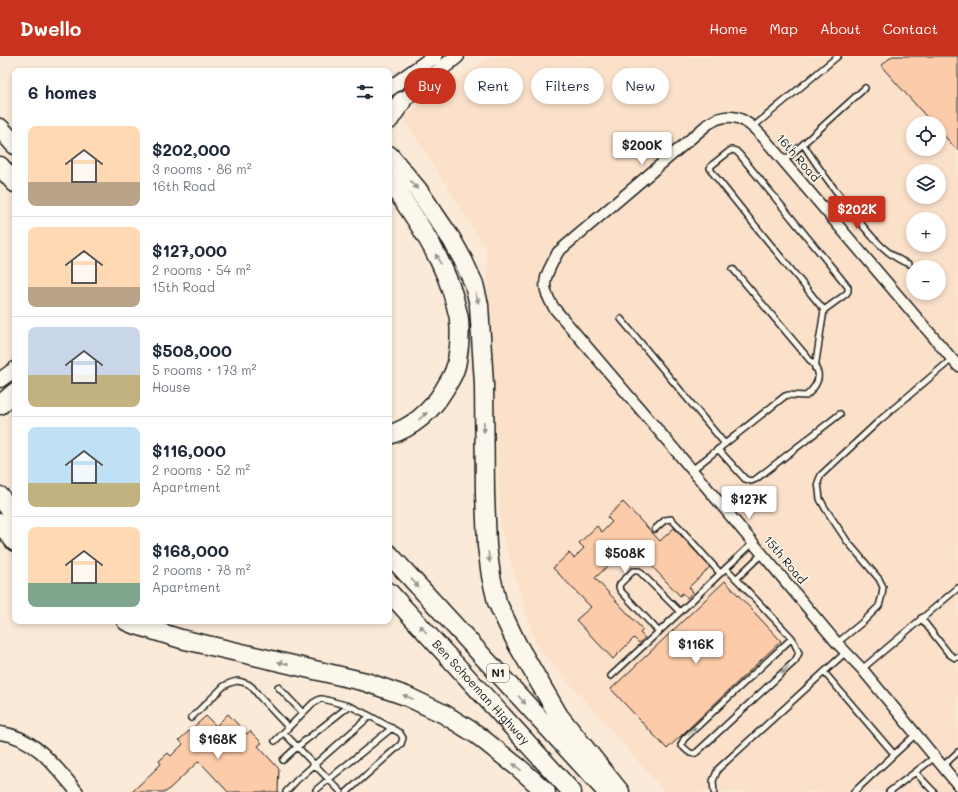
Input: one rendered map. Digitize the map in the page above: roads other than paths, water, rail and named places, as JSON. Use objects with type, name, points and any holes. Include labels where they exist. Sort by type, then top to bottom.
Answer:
[{"type":"highway","points":[[392,116],[396,106]]},
{"type":"highway","points":[[0,128],[12,142]]},
{"type":"highway","points":[[392,159],[418,190],[452,240],[474,284],[479,305],[484,384],[487,546],[491,576],[497,602],[516,644],[559,716],[620,792]]},
{"type":"highway","points":[[392,185],[410,211],[444,269],[453,292],[460,319],[460,344],[456,368],[437,401],[412,425],[392,434]]},
{"type":"highway","points":[[0,404],[12,394]]},
{"type":"highway","points":[[0,496],[12,513]]},
{"type":"highway","points":[[0,523],[12,538]]},
{"type":"highway","name":"Ben Schoeman Highway","points":[[392,557],[606,792]]},
{"type":"highway","name":"Ben Schoeman Highway","points":[[392,595],[572,792]]},
{"type":"highway","points":[[133,624],[181,639],[366,682],[406,696],[444,714],[476,734],[519,768],[546,792]]},
{"type":"main road","points":[[392,87],[435,56]]},
{"type":"main road","points":[[396,106],[457,56]]},
{"type":"main road","points":[[0,380],[12,371]]},
{"type":"main road","points":[[0,400],[12,391]]},
{"type":"street","name":"16th Road","points":[[558,252],[708,124],[721,118],[739,118],[747,121],[784,161],[955,362]]},
{"type":"street","name":"15th Road","points":[[558,252],[547,273],[545,282],[545,290],[548,299],[554,308],[763,553],[837,643],[862,669],[958,785]]},
{"type":"street","points":[[0,733],[19,738],[38,749],[77,792]]},
{"type":"lane","points":[[753,127],[838,56]]},
{"type":"lane","points":[[784,161],[865,88]]},
{"type":"lane","points":[[803,144],[820,171],[857,219],[878,243],[899,260],[906,263]]},
{"type":"lane","points":[[815,368],[824,310],[846,294],[848,287],[740,155],[736,151],[731,150],[712,165],[710,168],[712,172],[824,310]]},
{"type":"lane","points":[[692,470],[785,396],[806,396],[814,387],[818,378],[815,368],[733,269]]},
{"type":"lane","points":[[621,319],[724,444]]},
{"type":"lane","points":[[837,643],[864,621],[879,606],[883,587],[879,578],[847,541],[825,508],[820,499],[818,482],[821,475],[880,420],[955,362]]},
{"type":"lane","points":[[718,449],[745,478],[751,481],[756,479],[840,414]]},
{"type":"lane","points":[[655,529],[665,520],[671,519],[720,573]]},
{"type":"lane","points":[[611,676],[754,543]]},
{"type":"lane","points":[[736,578],[763,553]]},
{"type":"lane","points":[[726,568],[792,638],[799,653],[795,661],[697,752],[691,754],[681,745],[684,740],[792,638]]},
{"type":"lane","points":[[659,632],[620,590],[620,584],[633,571],[639,571],[680,612]]},
{"type":"lane","points":[[862,669],[958,588]]},
{"type":"lane","points":[[921,618],[949,654],[955,658],[958,657]]},
{"type":"lane","points":[[714,792],[713,781],[718,769],[846,652]]},
{"type":"lane","points":[[824,672],[894,754]]},
{"type":"lane","points":[[191,718],[224,686],[237,681],[248,684],[252,687],[288,727]]},
{"type":"lane","points":[[278,686],[303,713]]},
{"type":"lane","points":[[275,741],[313,703],[320,699],[348,706],[370,716],[402,735],[403,738],[401,744],[347,792]]},
{"type":"lane","points":[[283,760],[348,706]]},
{"type":"lane","points":[[286,792],[294,782],[370,716]]},
{"type":"lane","points":[[316,790],[392,728]]},
{"type":"lane","points":[[284,733],[341,792]]},
{"type":"lane","points":[[854,792],[916,734]]},
{"type":"lane","points":[[943,766],[958,752]]},
{"type":"lane","points":[[889,792],[935,757]]},
{"type":"lane","points":[[915,772],[934,792]]}]
